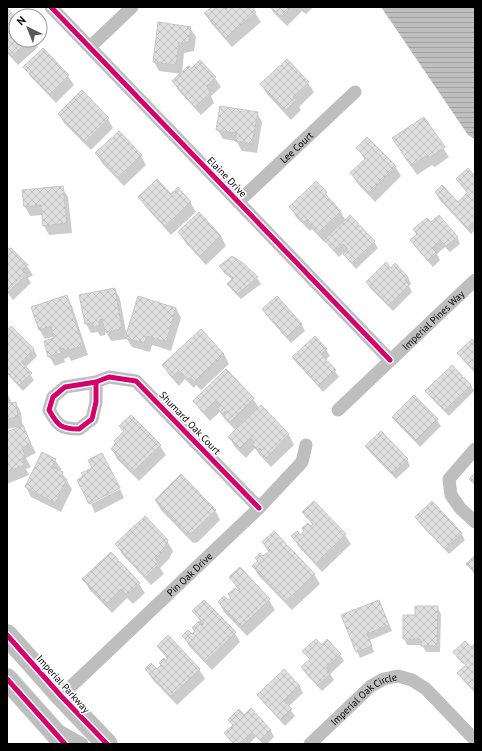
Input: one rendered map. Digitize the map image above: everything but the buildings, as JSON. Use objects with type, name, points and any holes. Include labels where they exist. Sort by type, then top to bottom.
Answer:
[{"type":"main road","name":"Imperial Parkway","points":[[7,635],[61,696],[107,744]]},
{"type":"main road","points":[[7,679],[65,744]]},
{"type":"street","name":"Elaine Drive","points":[[51,7],[390,360]]},
{"type":"street","points":[[90,47],[132,7]]},
{"type":"street","name":"Lee Court","points":[[238,202],[355,92]]},
{"type":"street","name":"Imperial Pines Way","points":[[338,410],[475,280]]},
{"type":"street","name":"Shumard Oak Court","points":[[96,382],[109,377],[136,381],[259,508]]},
{"type":"street","name":"Pin Oak Drive","points":[[61,696],[259,508],[302,462],[306,445]]},
{"type":"street","points":[[475,449],[449,479],[451,495],[460,508],[475,522]]},
{"type":"street","name":"Imperial Oak Circle","points":[[310,744],[371,686],[384,679],[398,676],[412,680],[426,689],[475,740]]},
{"type":"street","points":[[45,723],[82,744]]},
{"type":"shaded area","points":[[381,7],[475,7],[475,138],[468,135]]},
{"type":"cycle path","points":[[51,7],[390,360]]},
{"type":"cycle path","points":[[96,382],[96,402],[92,419],[79,429],[61,426],[49,410],[53,397],[65,387],[96,382],[109,377],[136,381],[259,508]]},
{"type":"cycle path","points":[[7,635],[61,696],[107,744]]},
{"type":"cycle path","points":[[7,679],[65,744]]}]
